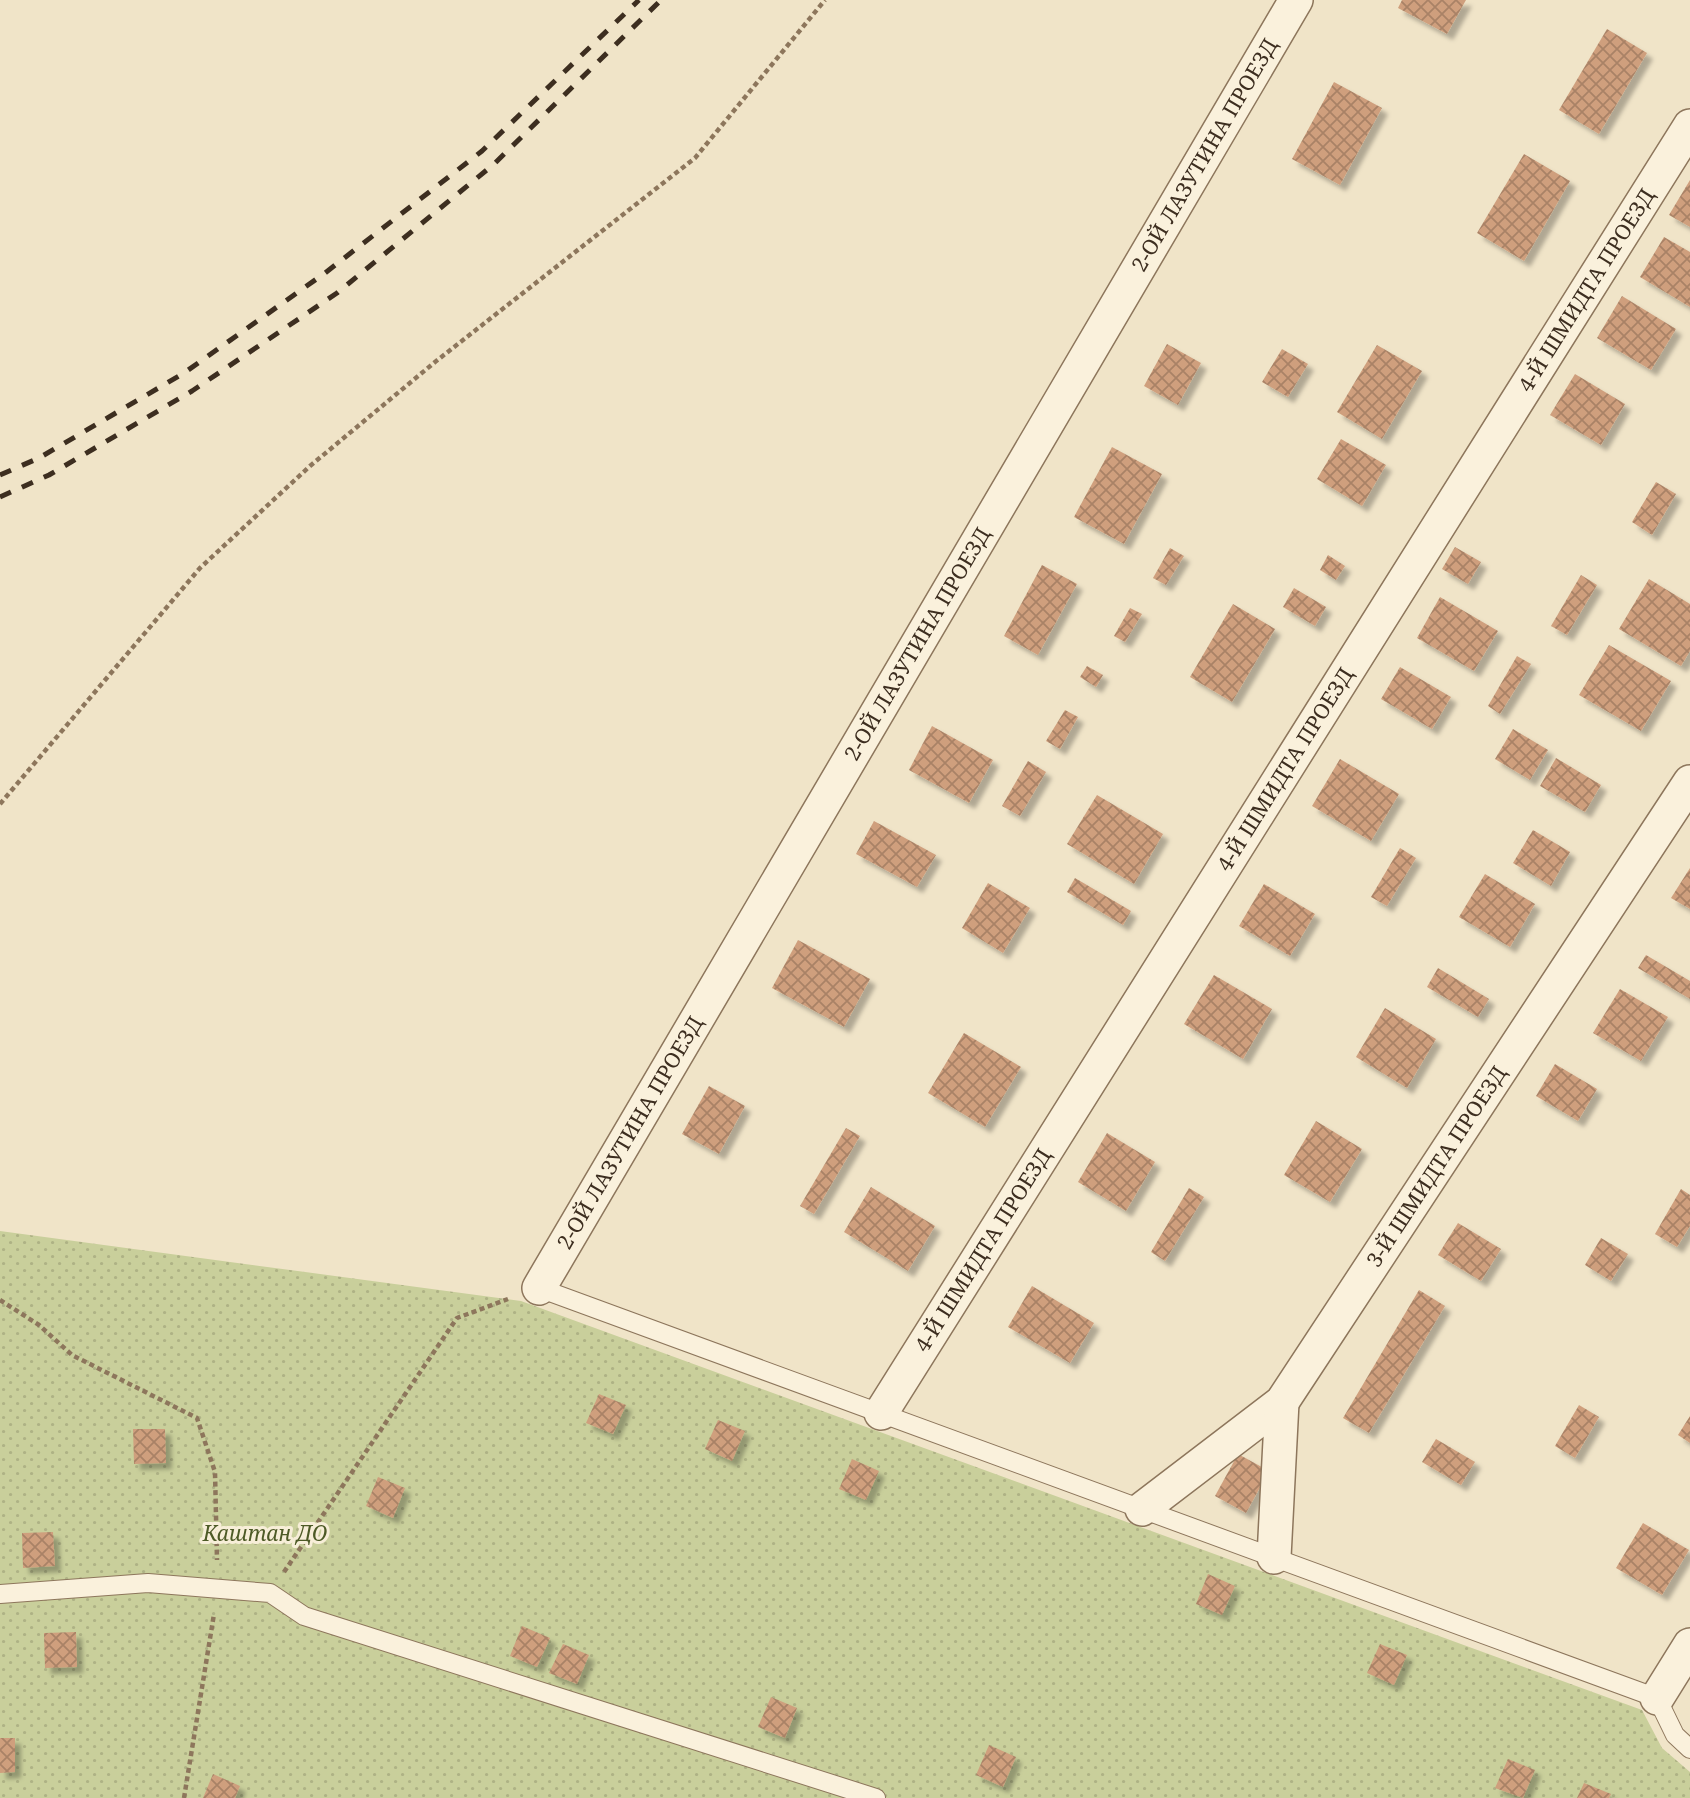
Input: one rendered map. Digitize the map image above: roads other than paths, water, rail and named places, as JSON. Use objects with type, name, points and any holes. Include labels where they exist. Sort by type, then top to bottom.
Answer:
[{"type":"street","name":"2-ОЙ ЛАЗУТИНА ПРОЕЗД","points":[[539,1288],[1296,0]]},
{"type":"street","name":"4-Й ШМИДТА ПРОЕЗД","points":[[881,1413],[1690,126]]},
{"type":"street","name":"3-Й ШМИДТА ПРОЕЗД","points":[[1142,1509],[1282,1402],[1690,782]]},
{"type":"street","points":[[1274,1557],[1282,1402]]},
{"type":"street","points":[[1657,1698],[1690,1645]]},
{"type":"lane","points":[[539,1288],[1657,1698],[1675,1735],[1690,1749]]},
{"type":"lane","points":[[0,1594],[148,1583],[270,1593],[304,1616],[876,1798]]},
{"type":"railway","points":[[0,475],[39,458],[184,373],[325,273],[482,151],[639,0]]},
{"type":"railway","points":[[0,497],[49,475],[192,391],[337,293],[494,164],[661,0]]},
{"type":"park label","name":"Каштан ДО","points":[[265,1534]]}]
